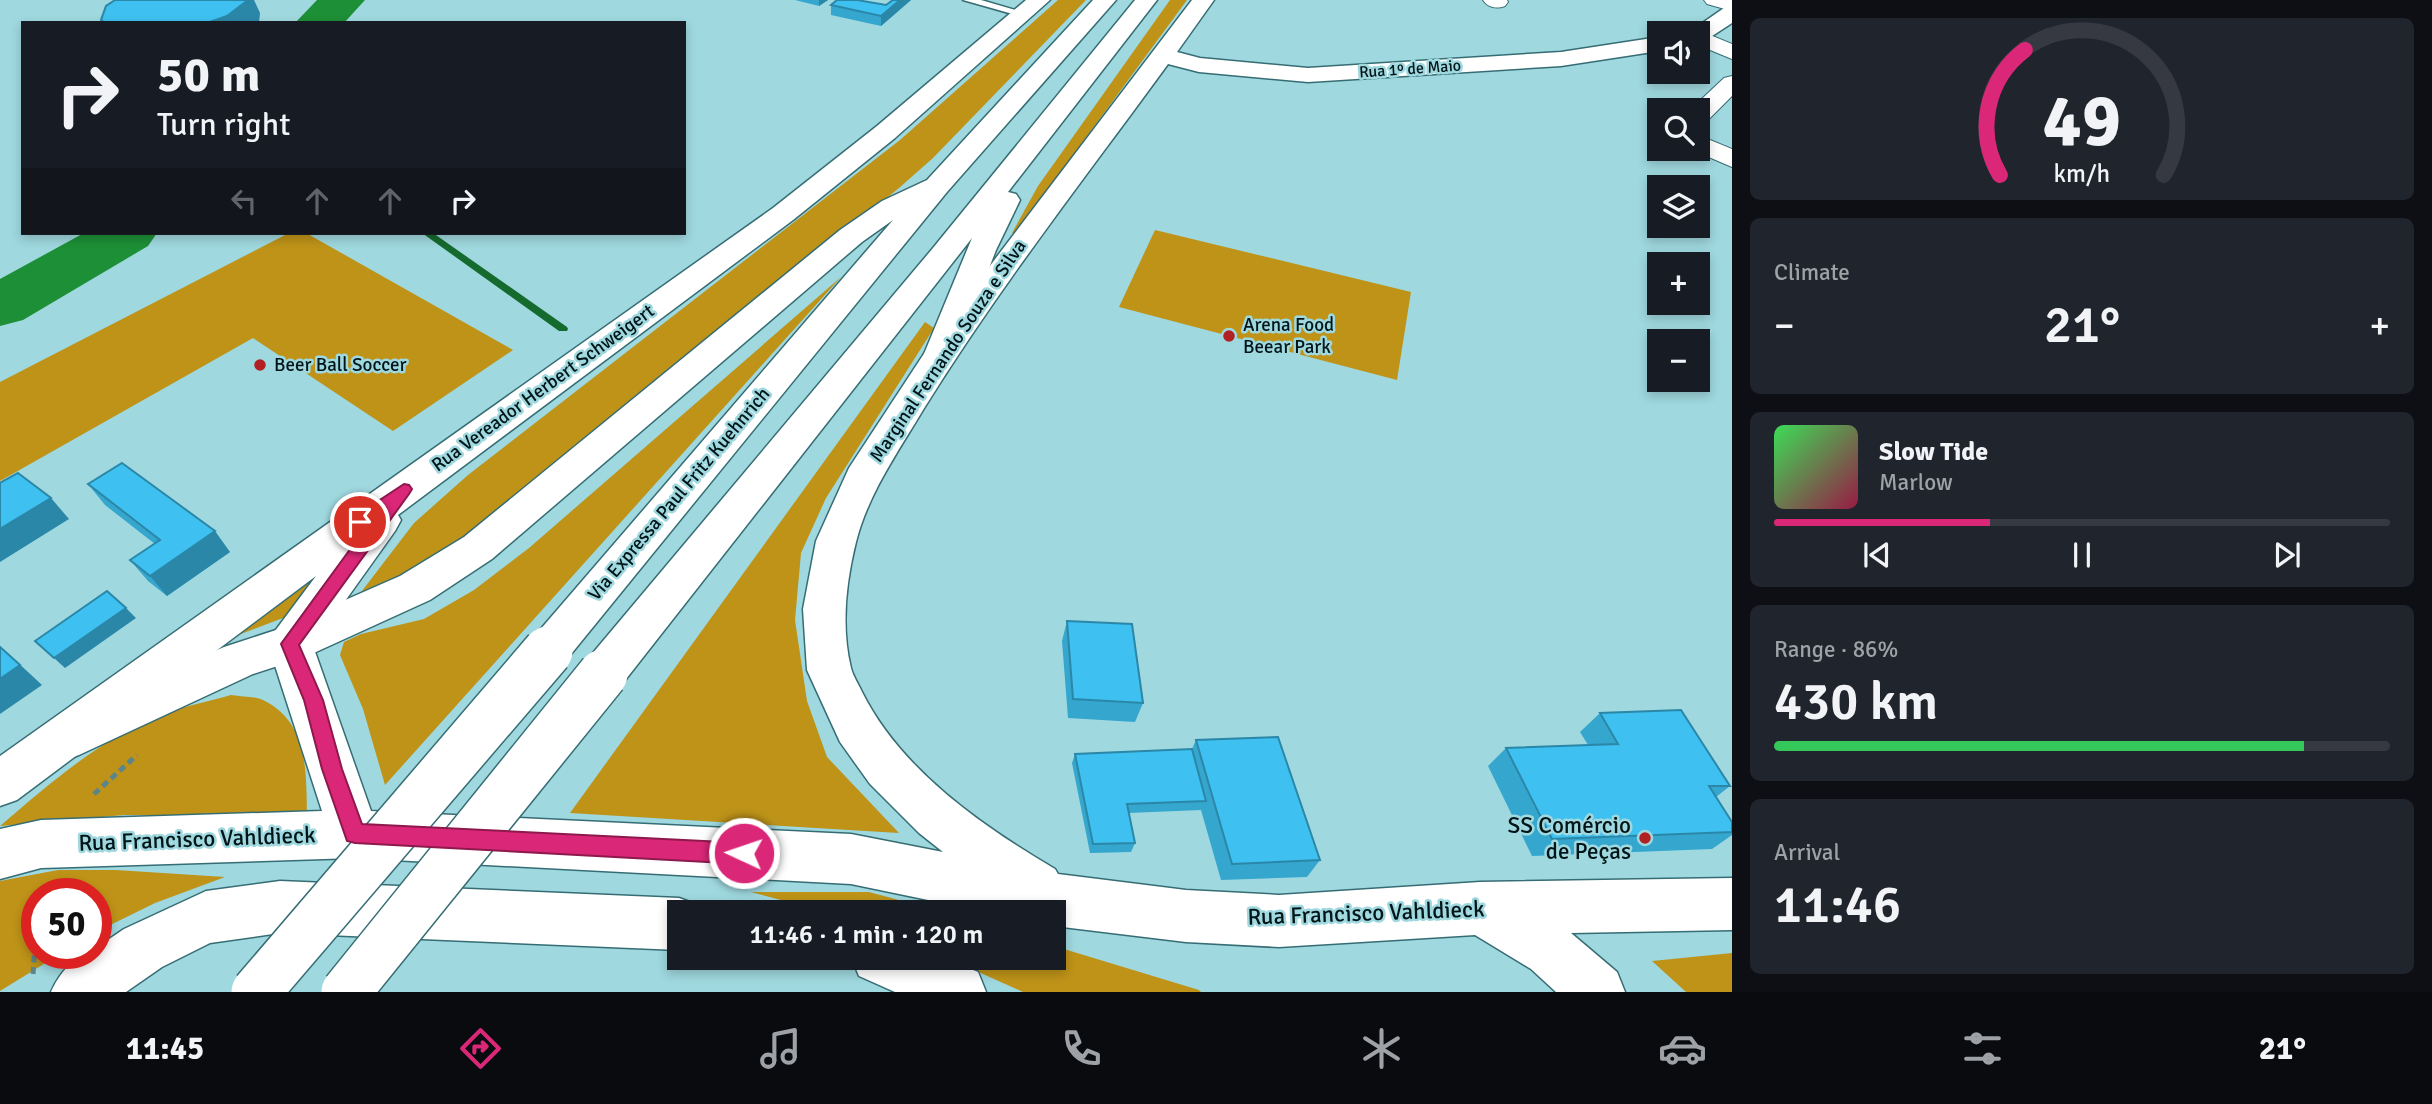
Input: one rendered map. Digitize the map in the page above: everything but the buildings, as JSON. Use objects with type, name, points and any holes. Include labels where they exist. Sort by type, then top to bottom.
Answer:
[{"type":"main road","name":"Via Expressa Paul Fritz Kuehnrich","points":[[256,992],[548,651],[937,186],[1105,0]]},
{"type":"main road","points":[[346,992],[949,244],[1035,142],[1146,0]]},
{"type":"main road","name":"Marginal Fernando Souza e Silva","points":[[1058,900],[994,861],[936,816],[887,768],[856,727],[829,670],[824,609],[836,541],[862,478],[941,354],[1203,0]]},
{"type":"main road","name":"Rua Vereador Herbert Schweigert","points":[[0,783],[783,214],[886,132],[1031,7]]},
{"type":"main road","points":[[1710,28],[1732,13]]},
{"type":"main road","name":"Rua 1º de Maio","points":[[1161,55],[1199,65],[1308,75],[1561,59],[1647,46]]},
{"type":"main road","points":[[941,354],[981,250],[1035,142]]},
{"type":"main road","points":[[62,740],[240,660],[290,644],[415,588],[478,548],[851,236],[892,207],[937,186]]},
{"type":"main road","points":[[290,644],[404,489]]},
{"type":"main road","points":[[290,644],[313,700],[332,769],[355,834]]},
{"type":"main road","name":"Rua Francisco Vahldieck","points":[[0,854],[41,844],[355,834],[851,859],[1055,900]]},
{"type":"main road","name":"Rua Francisco Vahldieck","points":[[1066,902],[1186,916],[1279,920],[1480,908],[1732,904]]},
{"type":"main road","points":[[56,986],[206,917],[280,907],[667,923]]},
{"type":"main road","points":[[1480,908],[1550,950],[1597,992]]},
{"type":"main road","points":[[908,970],[958,992]]},
{"type":"street","points":[[1714,0],[1732,5]]},
{"type":"street","points":[[1710,42],[1732,52]]},
{"type":"street","points":[[1710,104],[1732,83]]},
{"type":"street","points":[[1710,149],[1732,159]]},
{"type":"lane","points":[[968,0],[1031,7]]},
{"type":"path","points":[[52,969],[56,986]]},
{"type":"shaded area","points":[[1058,0],[1086,0],[933,158],[899,188],[425,570],[352,604],[414,523],[468,475],[900,140]]},
{"type":"shaded area","points":[[1170,0],[1187,0],[1015,234],[1012,233],[1038,186]]},
{"type":"shaded area","points":[[1155,230],[1411,292],[1397,380],[1119,307]]},
{"type":"shaded area","points":[[285,235],[310,235],[513,350],[393,431],[253,338],[0,481],[0,382]]},
{"type":"shaded area","points":[[841,277],[385,785],[363,709],[340,655],[344,642],[361,634],[424,619],[474,590],[529,548]]},
{"type":"shaded area","points":[[925,322],[934,328],[826,498],[801,553],[795,620],[807,701],[827,757],[899,833],[570,813]]},
{"type":"shaded area","points":[[331,563],[296,613],[220,642]]},
{"type":"shaded area","points":[[231,695],[263,700],[289,721],[302,750],[307,815],[124,815],[0,826],[80,761],[123,733],[169,712]]},
{"type":"shaded area","points":[[58,870],[116,870],[225,877],[155,903],[112,924],[112,878],[21,878],[21,969],[36,969],[0,991],[0,881]]},
{"type":"shaded area","points":[[751,892],[869,892],[899,900],[781,900]]},
{"type":"shaded area","points":[[1066,950],[1201,992],[1023,992],[974,970],[1066,970]]},
{"type":"shaded area","points":[[1732,953],[1732,992],[1686,992],[1652,961]]},
{"type":"waterway","points":[[319,21],[343,0]]},
{"type":"waterway","points":[[0,306],[124,235]]},
{"type":"waterway","points":[[430,235],[563,329]]},
{"type":"place","name":"Arena Food Beear Park","points":[[1229,336]]},
{"type":"place","name":"Beer Ball Soccer","points":[[260,365]]},
{"type":"place","name":"SS Comércio de Peças","points":[[1645,838]]},
{"type":"route","points":[[360,522],[404,489],[290,644],[313,700],[332,769],[355,834],[744,853]]}]
